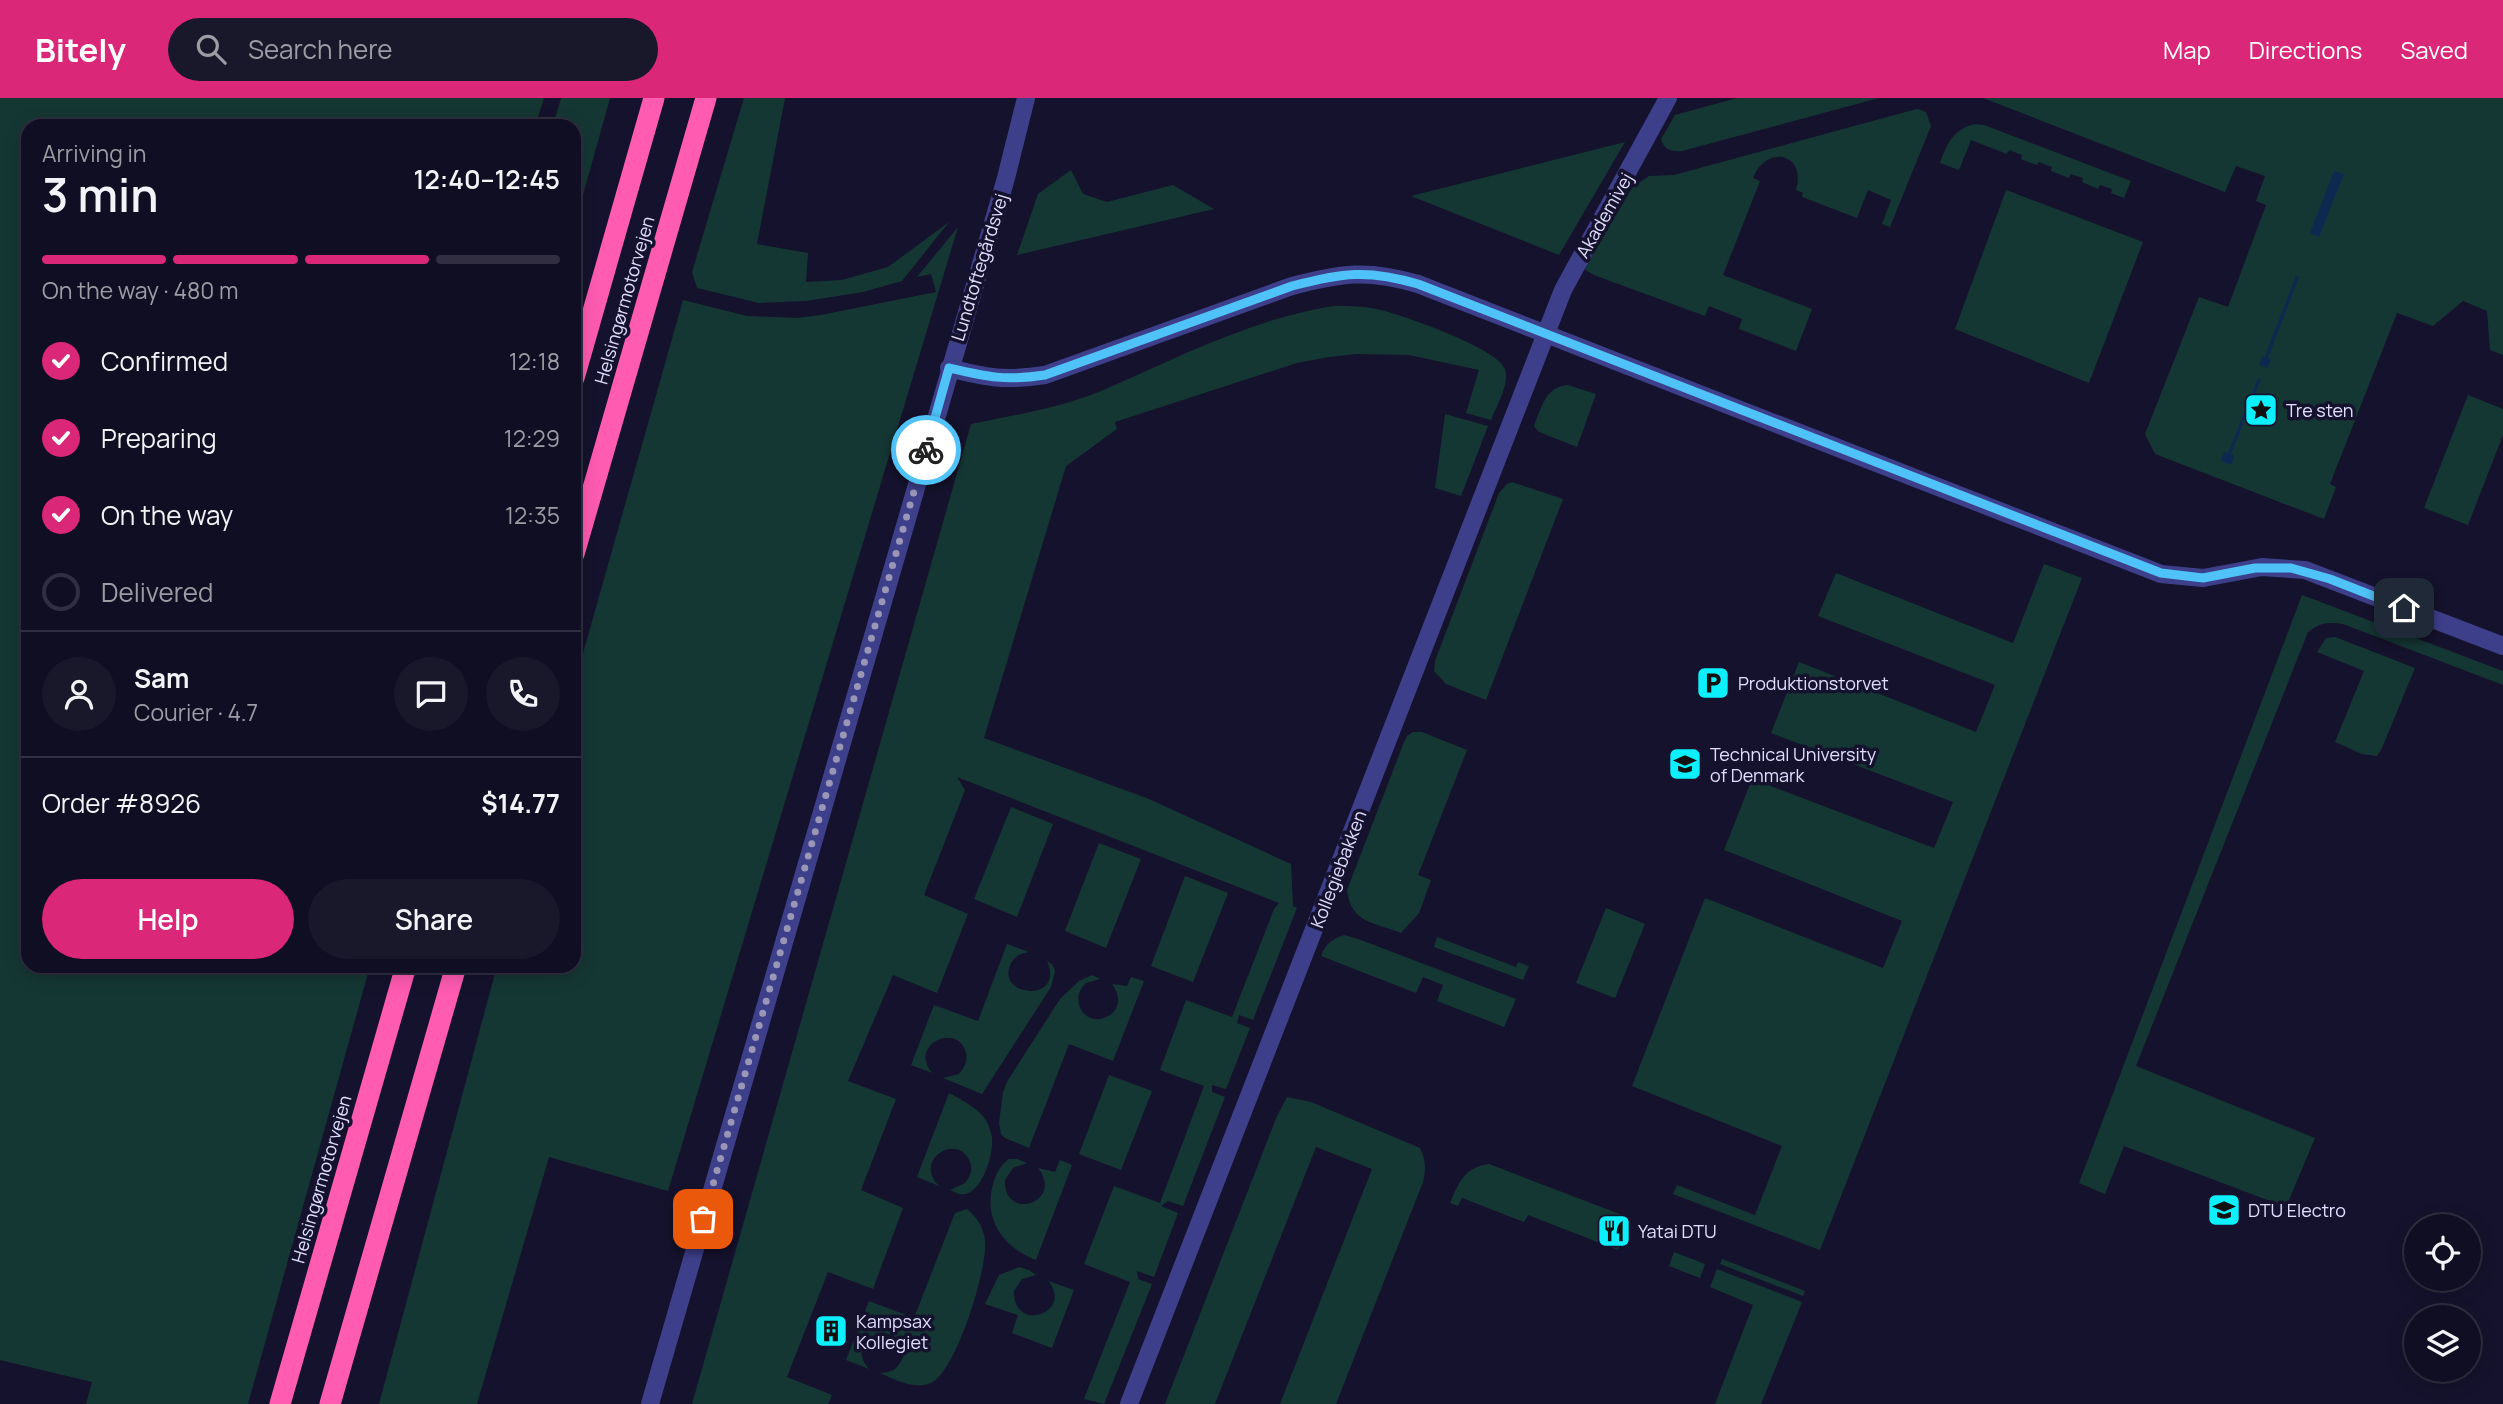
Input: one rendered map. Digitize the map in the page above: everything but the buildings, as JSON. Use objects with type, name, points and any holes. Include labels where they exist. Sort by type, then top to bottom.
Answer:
[{"type":"highway","name":"Helsingørmotorvejen","points":[[581,354],[654,98]]},
{"type":"highway","name":"Helsingørmotorvejen","points":[[581,530],[706,98]]},
{"type":"highway","name":"Helsingørmotorvejen","points":[[280,1404],[403,973]]},
{"type":"highway","points":[[330,1404],[454,973]]},
{"type":"street","name":"Lundtoftegårdsvej","points":[[650,1404],[1006,178],[1026,98]]},
{"type":"street","name":"Akademivej","points":[[1545,334],[1572,272],[1668,98]]},
{"type":"street","points":[[949,368],[994,379],[1045,375],[1292,286],[1333,275],[1363,273],[1390,276],[1418,284],[2161,573],[2203,578],[2262,567],[2305,570],[2503,646]]},
{"type":"street","name":"Kollegiebakken","points":[[1129,1404],[1545,334]]},
{"type":"green space","points":[[0,98],[544,98],[537,119],[21,119],[21,973],[368,973],[248,1404],[86,1404],[92,1382],[0,1360]]},
{"type":"green space","points":[[561,98],[610,98],[581,202],[581,119],[555,119]]},
{"type":"green space","points":[[744,98],[785,98],[757,244],[808,253],[806,282],[842,280],[888,267],[949,222],[902,281],[863,292],[806,301],[759,303],[697,288],[692,272]]},
{"type":"green space","points":[[1737,98],[1879,98],[1682,151],[1672,151],[1664,146],[1661,139],[1675,115]]},
{"type":"green space","points":[[1983,98],[2503,98],[2503,355],[2490,350],[2487,311],[2463,301],[2433,326],[2397,313],[2330,484],[2336,487],[2324,519],[2155,454],[2145,434],[2199,297],[2228,307],[2266,205],[2256,201],[2265,176],[2236,166],[2225,192]]},
{"type":"green space","points":[[1918,109],[1926,112],[1931,126],[1890,227],[1882,224],[1891,200],[1868,190],[1857,218],[1802,197],[1803,193],[1796,190],[1796,168],[1784,157],[1767,160],[1753,178],[1760,181],[1723,275],[1812,309],[1796,351],[1739,329],[1742,319],[1709,306],[1705,316],[1584,269],[1632,188],[1649,176],[1674,175]]},
{"type":"green space","points":[[1975,124],[1984,125],[2131,181],[2124,198],[2111,193],[2112,189],[2100,185],[2098,189],[2082,182],[2083,178],[2071,174],[2069,178],[2051,171],[2052,167],[2021,159],[2022,155],[2009,150],[2007,154],[1971,140],[1959,170],[1940,163],[1948,144],[1956,134]]},
{"type":"green space","points":[[1625,142],[1559,255],[1411,196]]},
{"type":"green space","points":[[1071,170],[1083,194],[1107,202],[1173,185],[1214,209],[1017,255],[1038,194]]},
{"type":"green space","points":[[2006,190],[2143,242],[2089,383],[1955,329]]},
{"type":"green space","points":[[958,227],[668,1191],[549,1157],[477,1404],[379,1404],[495,973],[581,973],[581,660],[683,300],[747,316],[797,318],[936,292],[931,274],[917,277]]},
{"type":"green space","points":[[1333,306],[1357,306],[1393,313],[1449,334],[1486,352],[1505,369],[1506,375],[1502,395],[1491,420],[1466,413],[1479,370],[1409,355],[1356,354],[1297,363],[1115,422],[1117,429],[1066,466],[984,738],[1149,799],[1291,864],[1293,906],[1297,908],[1253,1020],[1239,1015],[1237,1023],[1250,1028],[1226,1089],[1212,1085],[1212,1092],[1225,1097],[1183,1206],[1168,1201],[1161,1206],[1178,1213],[1154,1277],[1137,1271],[1138,1279],[1152,1284],[1104,1404],[1084,1399],[1130,1282],[1084,1264],[1114,1186],[1160,1203],[1204,1086],[1160,1070],[1186,1000],[1232,1017],[1274,909],[1279,903],[957,777],[965,790],[924,895],[968,914],[937,993],[893,975],[848,1081],[896,1099],[861,1190],[903,1208],[873,1289],[828,1272],[787,1377],[832,1395],[828,1404],[692,1404],[971,424],[1085,397],[1244,330],[1273,320]]},
{"type":"green space","points":[[1568,385],[1596,394],[1577,447],[1539,432],[1534,426],[1549,394]]},
{"type":"green space","points":[[2468,395],[2503,409],[2503,435],[2468,525],[2424,508]]},
{"type":"green space","points":[[1445,414],[1488,426],[1461,496],[1435,488]]},
{"type":"green space","points":[[1512,482],[1563,499],[1486,700],[1446,684],[1434,671],[1435,661],[1499,493]]},
{"type":"green space","points":[[2044,564],[2082,578],[1820,1250],[1673,1194],[1677,1185],[1755,1215],[1782,1146],[1632,1086],[1705,898],[1883,968],[1902,921],[1724,850],[1752,779],[1934,848],[1953,802],[1771,733],[1799,662],[1976,732],[1995,685],[1818,616],[1836,573],[2013,643]]},
{"type":"green space","points":[[2302,595],[2503,671],[2503,685],[2343,624],[2325,624],[2308,632],[2136,1066],[2315,1138],[2286,1207],[2124,1146],[2105,1194],[2079,1183]]},
{"type":"green space","points":[[2335,637],[2415,668],[2377,756],[2362,754],[2335,742],[2364,671],[2317,652],[2326,638]]},
{"type":"green space","points":[[1413,732],[1422,732],[1467,750],[1418,875],[1431,880],[1419,913],[1401,933],[1358,915],[1349,901],[1347,890],[1404,742]]},
{"type":"green space","points":[[1011,807],[1053,824],[1017,917],[974,899]]},
{"type":"green space","points":[[1099,843],[1141,859],[1106,948],[1065,931]]},
{"type":"green space","points":[[1185,876],[1228,893],[1193,982],[1151,966]]},
{"type":"green space","points":[[1606,908],[1645,924],[1615,998],[1576,983]]},
{"type":"green space","points":[[1344,935],[1516,999],[1504,1027],[1437,1001],[1443,985],[1423,977],[1416,993],[1321,956],[1330,942]]},
{"type":"green space","points":[[1437,937],[1516,967],[1518,962],[1529,966],[1523,980],[1434,947]]},
{"type":"green space","points":[[1007,944],[1029,952],[1014,958],[1008,975],[1012,983],[1020,989],[1030,991],[1047,984],[1050,975],[1047,961],[1055,971],[1051,987],[982,1094],[943,1078],[959,1074],[966,1062],[962,1044],[954,1039],[937,1040],[930,1045],[926,1062],[932,1073],[911,1065],[934,1005],[978,1021]]},
{"type":"green space","points":[[1092,975],[1100,979],[1086,983],[1079,992],[1078,1001],[1083,1013],[1090,1018],[1107,1017],[1114,1012],[1118,1004],[1112,984],[1127,986],[1131,977],[1144,981],[1113,1061],[1069,1044],[1029,1148],[1005,1138],[1001,1134],[999,1123],[1003,1092],[1008,1080],[1060,999],[1079,981]]},
{"type":"green space","points":[[1109,1075],[1152,1091],[1121,1170],[1079,1154]]},
{"type":"green space","points":[[949,1093],[981,1114],[991,1135],[991,1154],[985,1174],[974,1189],[967,1193],[959,1194],[950,1190],[965,1183],[971,1171],[970,1162],[964,1153],[957,1149],[948,1149],[934,1159],[932,1176],[939,1186],[917,1177]]},
{"type":"green space","points":[[1287,1097],[1311,1102],[1420,1148],[1424,1161],[1423,1182],[1336,1404],[1280,1404],[1372,1169],[1316,1147],[1215,1404],[1165,1404],[1277,1116]]},
{"type":"green space","points":[[1009,1159],[1027,1163],[1013,1168],[1005,1180],[1007,1193],[1013,1201],[1022,1204],[1031,1203],[1044,1191],[1044,1180],[1038,1168],[1055,1172],[1060,1160],[1072,1165],[1036,1260],[1013,1247],[998,1229],[993,1218],[991,1194],[994,1181]]},
{"type":"green space","points":[[1489,1164],[1630,1218],[1618,1250],[1528,1215],[1524,1222],[1462,1198],[1458,1206],[1450,1203],[1468,1172]]},
{"type":"green space","points":[[967,1209],[982,1227],[985,1254],[976,1295],[960,1340],[941,1375],[931,1383],[918,1385],[880,1373],[894,1370],[903,1357],[900,1344],[893,1336],[884,1334],[867,1340],[862,1348],[862,1358],[869,1369],[846,1360],[869,1301],[914,1318],[955,1213]]},
{"type":"green space","points":[[1674,1252],[1705,1264],[1700,1278],[1669,1266]]},
{"type":"green space","points":[[1722,1259],[1805,1291],[1803,1296],[1720,1264]]},
{"type":"green space","points":[[1019,1267],[1036,1275],[1022,1279],[1014,1291],[1016,1304],[1023,1312],[1041,1314],[1049,1309],[1054,1302],[1054,1292],[1048,1281],[1074,1290],[1052,1348],[1012,1333],[1018,1315],[985,1304],[999,1275]]},
{"type":"green space","points":[[1717,1269],[1802,1302],[1761,1404],[1715,1404],[1753,1305],[1710,1287]]},
{"type":"water","points":[[2334,171],[2344,174],[2319,237],[2310,233]]},
{"type":"water","points":[[2296,276],[2299,277],[2268,358],[2271,360],[2267,368],[2259,365],[2262,356],[2265,357]]},
{"type":"water","points":[[2258,378],[2261,379],[2231,454],[2234,456],[2231,465],[2221,461],[2224,452],[2228,453]]},
{"type":"way so far","points":[[703,1219],[926,450]]},
{"type":"place","name":"Tre sten","points":[[2261,410]]},
{"type":"place","name":"Produktionstorvet","points":[[1713,683]]},
{"type":"place","name":"Technical University of Denmark","points":[[1685,764]]},
{"type":"place","name":"DTU Electro","points":[[2224,1210]]},
{"type":"place","name":"Yatai DTU","points":[[1614,1231]]},
{"type":"place","name":"Kampsax Kollegiet","points":[[831,1331]]},
{"type":"route","points":[[926,450],[949,368],[994,379],[1045,375],[1292,286],[1333,275],[1363,273],[1390,276],[1418,284],[2161,573],[2179,577],[2212,578],[2255,568],[2305,570],[2404,608]]}]
